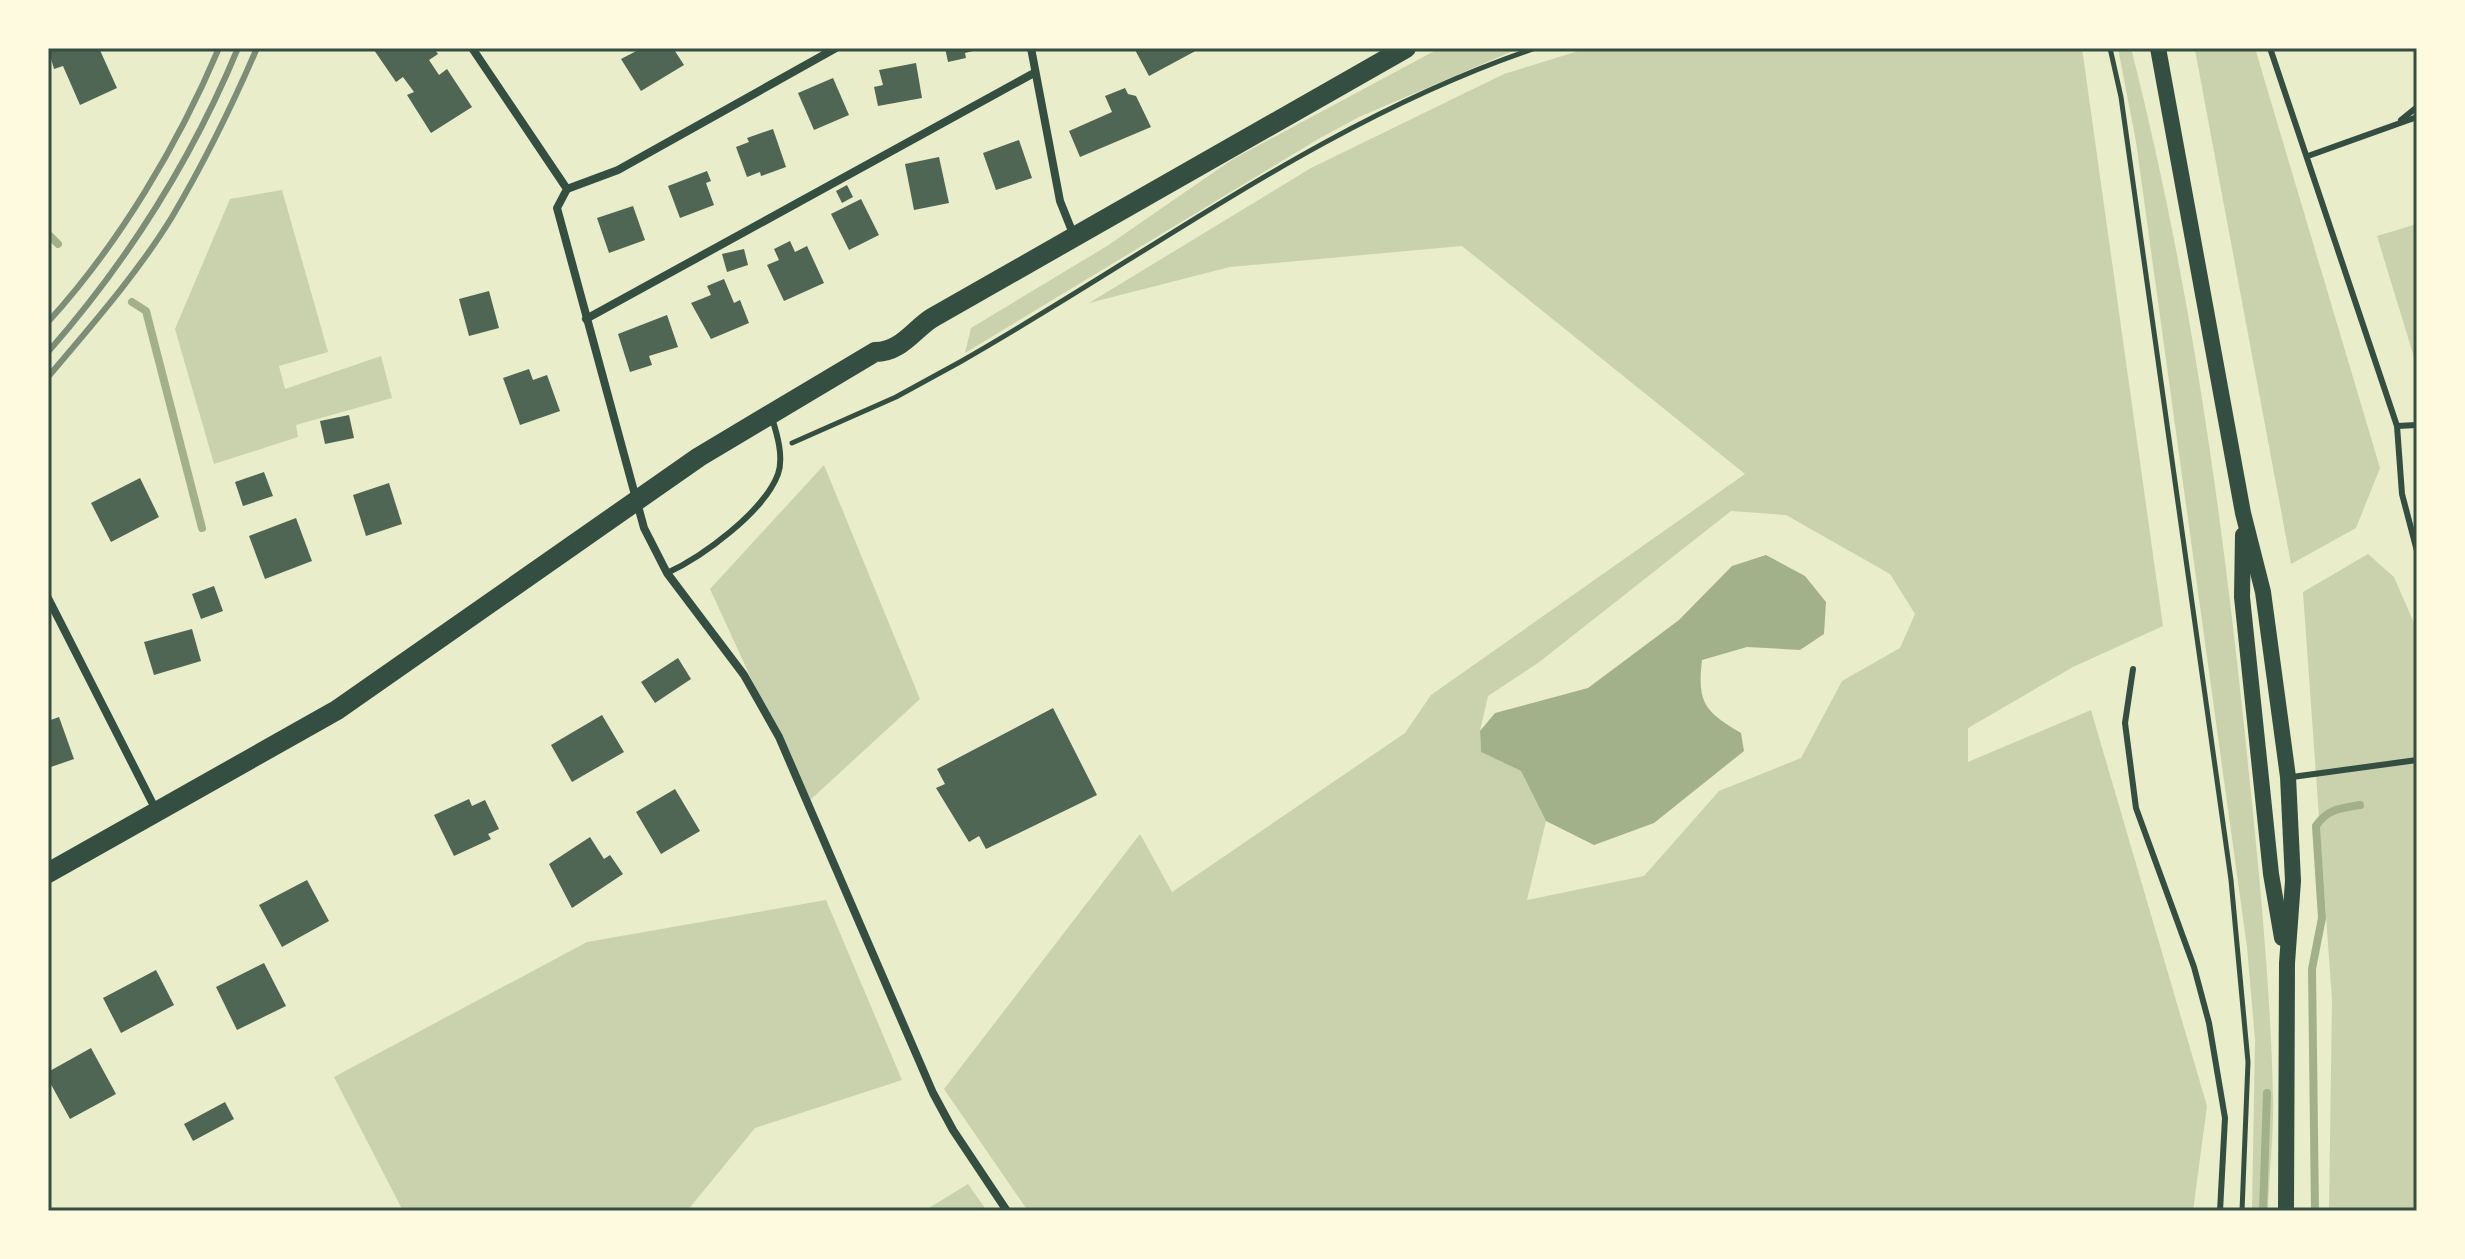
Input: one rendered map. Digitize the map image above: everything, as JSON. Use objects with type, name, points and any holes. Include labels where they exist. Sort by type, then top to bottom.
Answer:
[{"type":"main road","points":[[48,873],[361,695],[636,502],[770,413],[875,352],[880,342],[908,325],[920,326],[1406,48]]},
{"type":"main road","points":[[2157,49],[2243,513],[2263,592],[2288,777],[2293,881],[2287,963],[2286,1211]]},
{"type":"main road","points":[[2243,513],[2242,597],[2271,874],[2287,963]]},
{"type":"street","points":[[472,48],[567,189]]},
{"type":"street","points":[[836,48],[618,170],[567,189],[557,208],[644,528],[667,573],[744,675],[779,737],[933,1093],[953,1130],[1007,1211]]},
{"type":"street","points":[[1031,48],[1060,201],[1074,236]]},
{"type":"street","points":[[586,319],[1034,73]]},
{"type":"street","points":[[48,598],[158,812]]},
{"type":"lane","points":[[2270,48],[2397,426],[2405,506],[2417,551]]},
{"type":"lane","points":[[2397,124],[2417,107]]},
{"type":"lane","points":[[2308,156],[2417,117]]},
{"type":"lane","points":[[667,573],[723,540],[767,491],[779,472],[779,444],[770,413]]},
{"type":"lane","points":[[2397,426],[2417,425]]},
{"type":"lane","points":[[2405,506],[2417,505]]},
{"type":"lane","points":[[2133,669],[2125,723],[2136,808],[2194,967],[2209,1023],[2225,1118],[2220,1211]]},
{"type":"lane","points":[[2288,777],[2417,760]]},
{"type":"path","points":[[779,444],[797,442],[946,370],[1350,127],[1499,61],[1536,48]]},
{"type":"path","points":[[2110,48],[2121,97],[2231,880],[2248,1062],[2242,1211]]},
{"type":"shaded area","points":[[1440,48],[1520,48],[1359,117],[1320,138],[965,353],[971,328],[1107,246],[1233,159]]},
{"type":"shaded area","points":[[1588,48],[2082,48],[2163,626],[2073,667],[1968,728],[1968,762],[2091,710],[2207,1106],[2193,1211],[1028,1211],[944,1089],[1140,834],[1172,892],[1405,733],[1431,695],[1745,474],[1462,246],[1230,267],[1089,303],[1311,168],[1504,74]],"holes":[[[1731,511],[1786,515],[1890,574],[1915,614],[1900,648],[1842,681],[1801,758],[1719,791],[1644,876],[1527,900],[1546,821],[1521,771],[1481,752],[1480,731],[1488,696],[1538,663]]]},
{"type":"shaded area","points":[[2118,48],[2131,48],[2169,213],[2199,380],[2234,632],[2269,1001],[2273,1110],[2268,1211],[2252,1211],[2255,1040],[2247,947],[2136,142]]},
{"type":"shaded area","points":[[2255,48],[2380,468],[2356,528],[2291,564],[2195,50]]},
{"type":"shaded area","points":[[282,190],[328,352],[279,366],[285,389],[381,356],[392,398],[296,425],[298,437],[214,464],[175,329],[230,199]]},
{"type":"shaded area","points":[[2417,224],[2417,367],[2377,236]]},
{"type":"shaded area","points":[[824,465],[920,699],[808,802],[710,589]]},
{"type":"shaded area","points":[[2368,554],[2394,577],[2417,630],[2417,1211],[2329,1211],[2332,1000],[2303,592]]},
{"type":"shaded area","points":[[1766,555],[1805,576],[1826,602],[1824,634],[1800,650],[1747,647],[1702,660],[1701,687],[1706,705],[1741,733],[1744,751],[1654,823],[1594,845],[1546,821],[1521,771],[1481,752],[1480,731],[1495,713],[1588,688],[1679,620],[1732,566]]},
{"type":"shaded area","points":[[826,900],[902,1080],[755,1128],[687,1211],[403,1211],[334,1077],[587,942]]},
{"type":"shaded area","points":[[968,1184],[987,1211],[924,1211]]},
{"type":"building","points":[[48,48],[99,48],[117,88],[80,105],[63,66],[54,69]]},
{"type":"building","points":[[434,48],[438,54],[429,60],[439,75],[447,69],[472,107],[431,133],[407,95],[414,92],[403,77],[396,82],[374,50]]},
{"type":"building","points":[[642,48],[673,48],[684,65],[641,91],[621,59]]},
{"type":"building","points":[[945,48],[981,49],[965,53],[966,58],[948,62]]},
{"type":"building","points":[[1134,48],[1201,48],[1149,76]]},
{"type":"building","points":[[916,63],[922,98],[878,106],[874,87],[883,85],[879,70]]},
{"type":"building","points":[[833,78],[849,115],[814,130],[798,93]]},
{"type":"building","points":[[1125,88],[1128,94],[1136,96],[1151,127],[1080,157],[1069,131],[1112,112],[1105,96]]},
{"type":"building","points":[[773,129],[786,167],[761,176],[760,172],[747,177],[736,147],[749,142],[747,138]]},
{"type":"building","points":[[1019,140],[1032,178],[996,190],[983,153]]},
{"type":"building","points":[[939,157],[949,203],[914,210],[905,164]]},
{"type":"building","points":[[707,171],[711,181],[706,183],[714,205],[680,218],[668,186]]},
{"type":"building","points":[[847,185],[853,197],[842,203],[836,191]]},
{"type":"building","points":[[861,199],[879,235],[849,250],[831,214]]},
{"type":"building","points":[[633,206],[645,240],[609,253],[597,218]]},
{"type":"building","points":[[790,241],[795,252],[807,246],[824,283],[784,301],[767,265],[779,260],[774,249]]},
{"type":"building","points":[[744,249],[748,265],[727,272],[722,254]]},
{"type":"building","points":[[724,279],[734,303],[740,300],[749,323],[711,339],[691,303],[711,295],[707,286]]},
{"type":"building","points":[[489,291],[499,328],[469,336],[459,299]]},
{"type":"building","points":[[667,315],[678,347],[649,356],[652,365],[630,372],[618,334]]},
{"type":"building","points":[[529,369],[533,380],[547,375],[560,411],[520,425],[503,378]]},
{"type":"building","points":[[349,415],[354,438],[325,444],[320,421]]},
{"type":"building","points":[[264,472],[273,496],[243,506],[235,482]]},
{"type":"building","points":[[140,478],[159,517],[111,542],[91,503]]},
{"type":"building","points":[[389,483],[402,524],[366,536],[353,495]]},
{"type":"building","points":[[296,518],[312,561],[265,579],[249,536]]},
{"type":"building","points":[[214,586],[223,611],[201,619],[192,594]]},
{"type":"building","points":[[192,629],[201,661],[154,675],[144,642]]},
{"type":"building","points":[[678,658],[691,679],[655,703],[641,682]]},
{"type":"building","points":[[1053,708],[1097,795],[986,849],[979,836],[969,842],[936,788],[945,784],[937,769]]},
{"type":"building","points":[[602,715],[624,752],[572,782],[551,745]]},
{"type":"building","points":[[59,717],[74,759],[48,768],[48,721]]},
{"type":"building","points":[[675,789],[700,831],[661,854],[636,812]]},
{"type":"building","points":[[469,799],[472,806],[485,800],[499,829],[488,834],[491,839],[454,856],[434,815]]},
{"type":"building","points":[[590,837],[604,859],[610,855],[623,874],[572,908],[549,864]]},
{"type":"building","points":[[307,880],[329,921],[282,947],[259,905]]},
{"type":"building","points":[[264,963],[286,1006],[237,1030],[216,987]]},
{"type":"building","points":[[156,970],[174,1005],[121,1033],[103,998]]},
{"type":"building","points":[[91,1048],[116,1094],[70,1119],[48,1079],[48,1072]]},
{"type":"building","points":[[225,1102],[234,1119],[193,1141],[184,1124]]},
{"type":"waterway","points":[[48,234],[58,244]]},
{"type":"waterway","points":[[132,302],[146,311],[202,528]]},
{"type":"waterway","points":[[2315,1211],[2312,969],[2322,918],[2316,826],[2330,813],[2360,805]]},
{"type":"waterway","points":[[2263,1211],[2267,1093]]},
{"type":"railway","points":[[48,322],[99,260],[145,192],[185,121],[219,48]]},
{"type":"railway","points":[[48,352],[105,282],[155,208],[200,130],[238,48]]},
{"type":"railway","points":[[48,377],[129,279],[172,217],[217,134],[257,48]]}]
